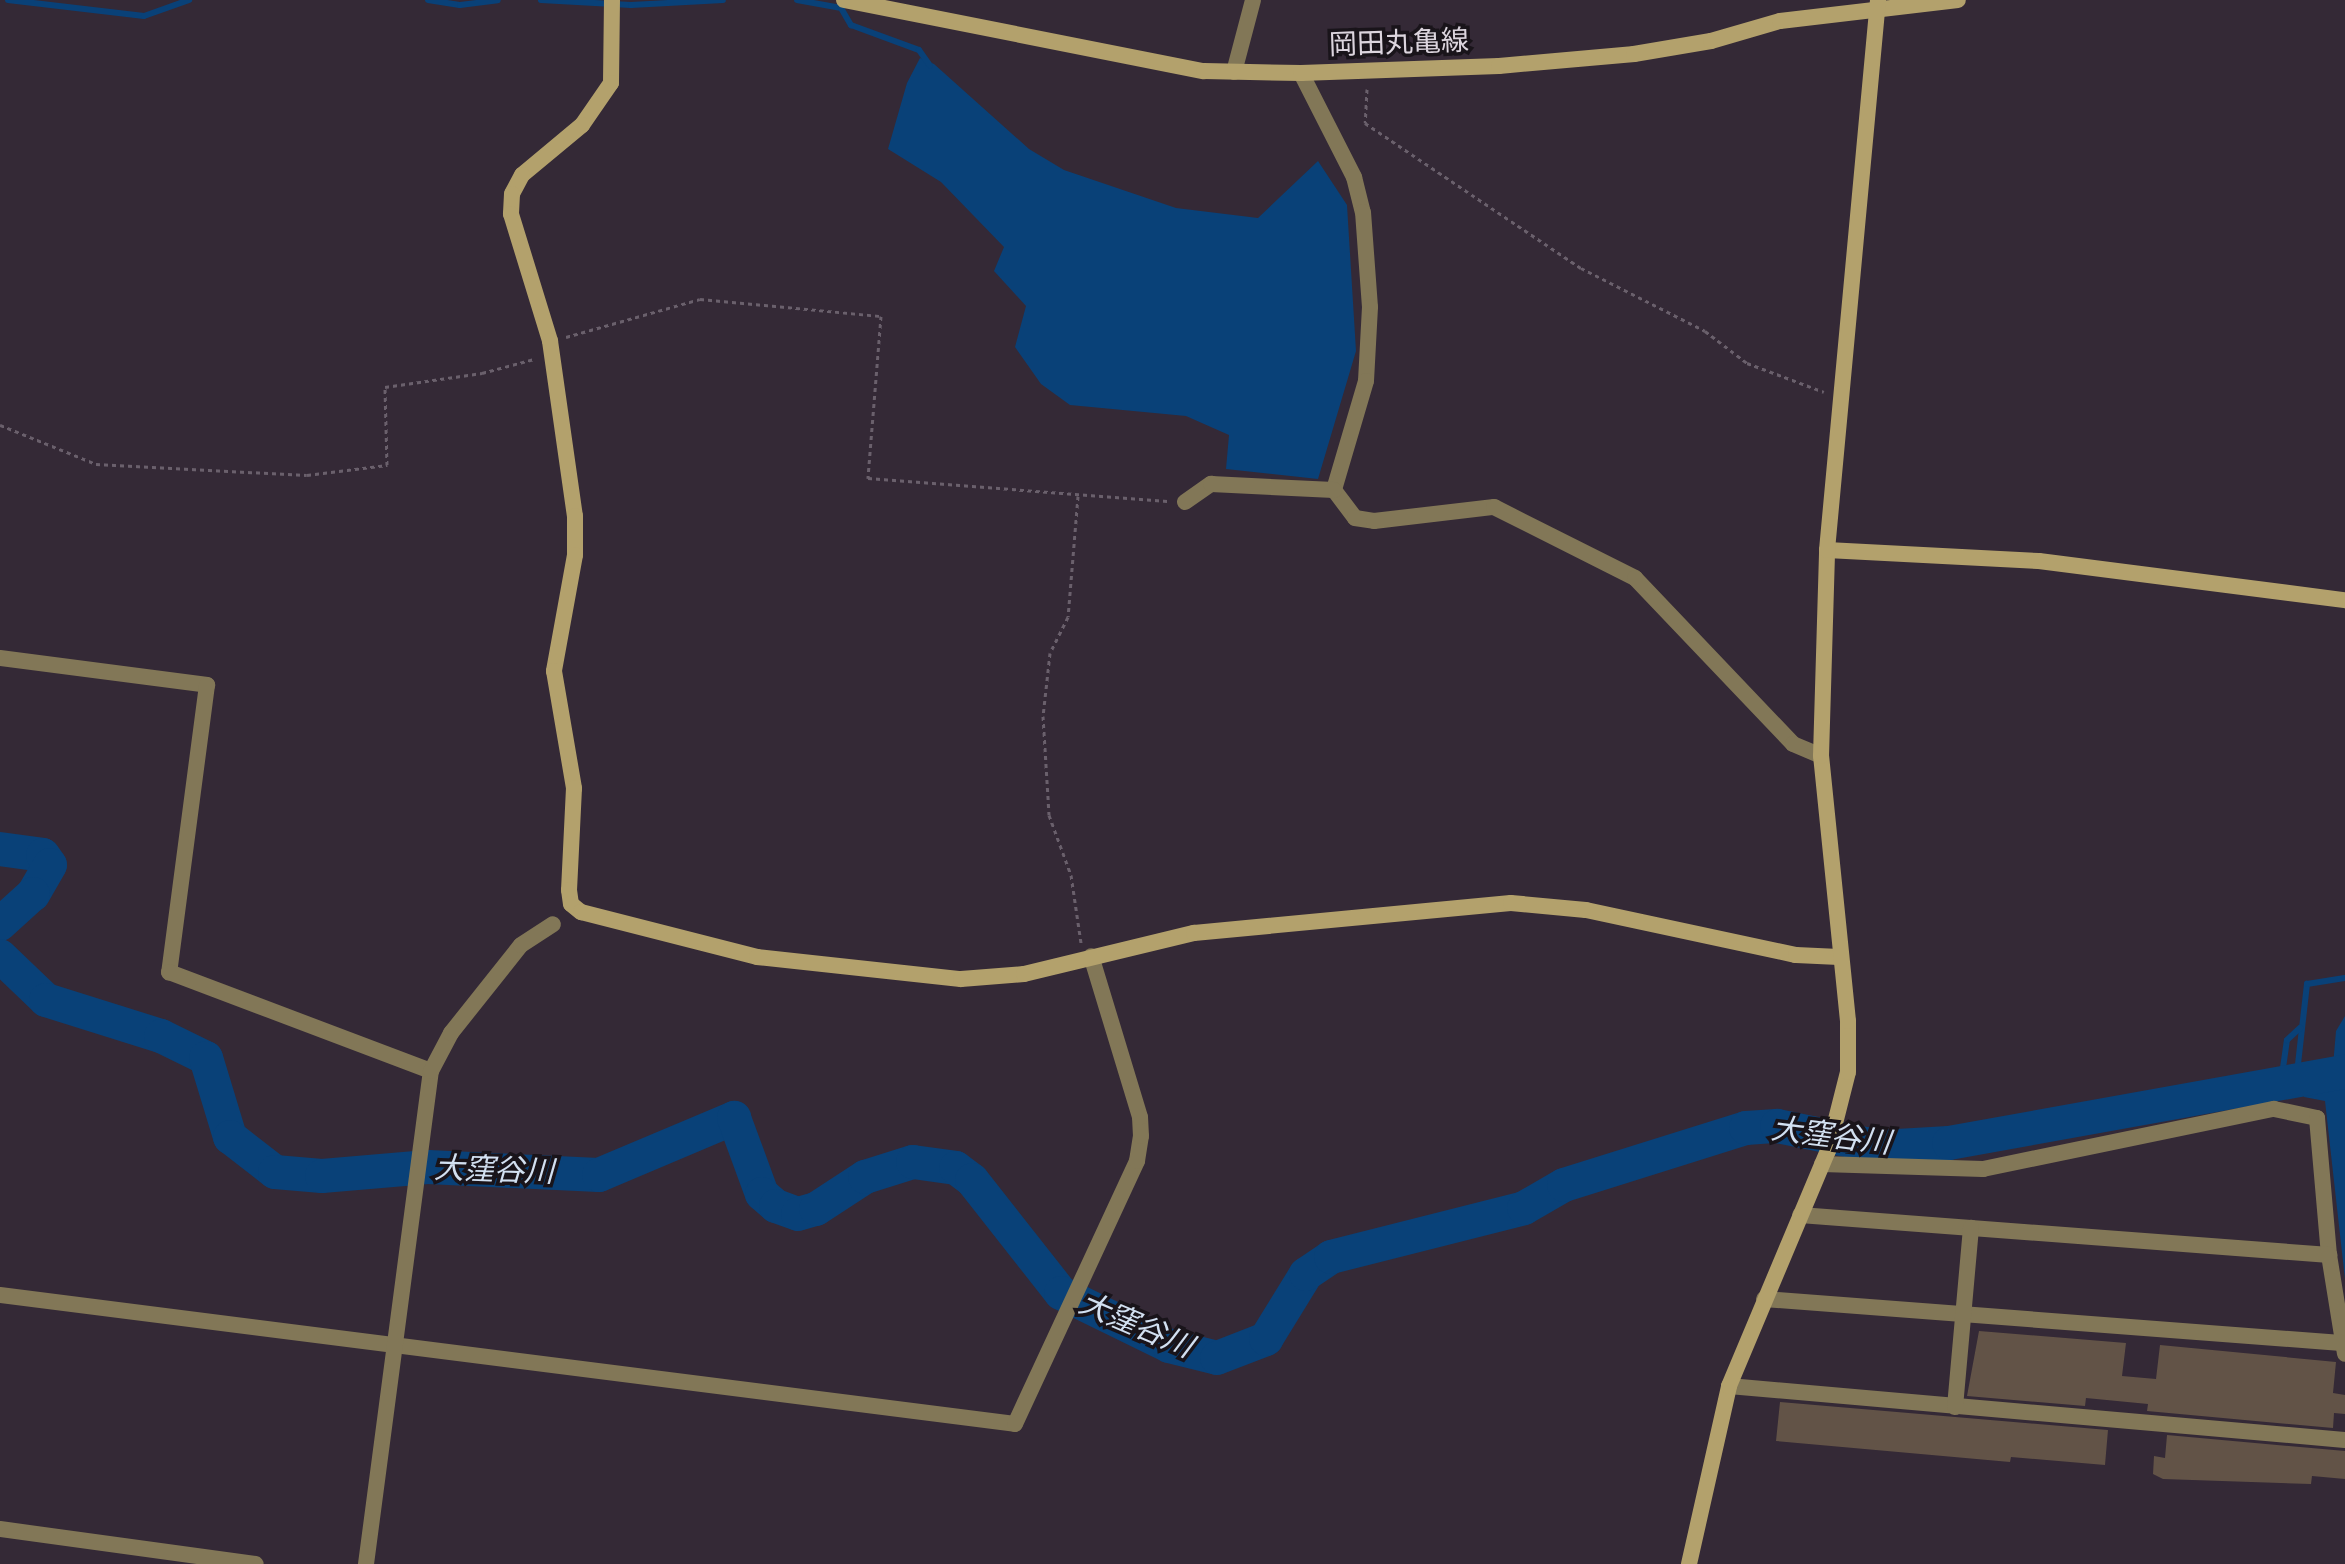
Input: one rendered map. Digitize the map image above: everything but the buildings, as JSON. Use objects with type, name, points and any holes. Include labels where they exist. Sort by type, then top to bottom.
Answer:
[{"type":"street","name":"岡田丸亀線","points":[[844,0],[1204,71],[1301,73],[1499,66],[1634,54],[1780,21],[1878,4],[1958,0]]},
{"type":"street","points":[[1234,72],[1253,0]]},
{"type":"street","points":[[1689,1564],[1729,1386],[1835,1131],[1850,1045],[1821,756],[1827,550],[1878,4]]},
{"type":"street","points":[[612,5],[615,58],[605,94],[582,125],[522,175],[512,194],[511,214],[552,347],[575,516],[575,555],[554,671],[574,788],[571,904],[581,912],[757,957],[924,976],[1024,974],[1087,957],[1261,924],[1511,903],[1586,910],[1796,955],[1839,957]]},
{"type":"street","points":[[1301,73],[1354,177],[1363,212],[1370,307],[1366,381],[1334,490]]},
{"type":"street","points":[[1185,502],[1211,484],[1334,490]]},
{"type":"street","points":[[1334,490],[1355,518],[1374,521],[1494,507],[1635,578],[1793,744],[1821,756]]},
{"type":"street","points":[[1827,550],[2039,561],[2345,600]]},
{"type":"street","points":[[0,658],[207,685],[169,972],[431,1071]]},
{"type":"street","points":[[366,1564],[431,1071],[451,1033],[521,945],[553,924]]},
{"type":"street","points":[[0,1295],[396,1342],[1015,1424],[1137,1161],[1141,1136],[1140,1117],[1087,957]]},
{"type":"street","points":[[1764,1299],[2343,1349],[2329,1255],[2317,1118],[2274,1109],[1983,1169],[1825,1157]]},
{"type":"street","points":[[1800,1215],[2329,1255]]},
{"type":"street","points":[[1955,1407],[1971,1228]]},
{"type":"street","points":[[1729,1386],[2345,1440]]},
{"type":"street","points":[[0,1529],[256,1564]]},
{"type":"path","points":[[1368,70],[1365,123],[1581,268],[1705,331],[1747,363],[1839,397]]},
{"type":"path","points":[[0,425],[96,464],[233,475],[334,472],[387,465],[385,387],[482,373],[700,299],[881,316],[868,478],[1185,502]]},
{"type":"path","points":[[1078,496],[1068,617],[1050,653],[1043,716],[1049,815],[1071,875],[1087,957]]},
{"type":"water","points":[[920,58],[934,64],[1029,149],[1064,170],[1176,208],[1258,218],[1318,161],[1347,205],[1356,351],[1318,479],[1226,469],[1229,435],[1186,416],[1070,405],[1041,384],[1015,347],[1026,306],[994,271],[1004,247],[941,182],[888,149],[907,83]]},
{"type":"water","points":[[2345,1016],[2345,1279],[2325,1101],[2304,1097],[2306,1069],[2333,1066],[2336,1031]]},
{"type":"waterway","points":[[8,0],[144,16],[189,0]]},
{"type":"waterway","points":[[428,0],[460,5],[498,0]]},
{"type":"waterway","points":[[541,0],[631,5],[723,0]]},
{"type":"waterway","points":[[797,0],[841,8],[851,25],[919,50],[930,66]]},
{"type":"waterway","name":"大窪谷川","points":[[0,849],[43,855],[50,865],[33,894],[0,924]]},
{"type":"waterway","name":"大窪谷川","points":[[0,956],[46,1000],[161,1036],[206,1058],[230,1137],[275,1172],[322,1176],[428,1167],[599,1175],[734,1118],[762,1194],[776,1206],[798,1214],[816,1209],[865,1177],[913,1162],[956,1168],[972,1180],[1061,1293],[1169,1346],[1217,1358],[1266,1339],[1306,1274],[1331,1257],[1524,1208],[1564,1185],[1746,1128],[1777,1126],[1880,1147],[1949,1143],[2345,1072]]},
{"type":"waterway","points":[[2296,1082],[2307,984],[2345,978]]},
{"type":"waterway","points":[[2296,1082],[2283,1068],[2287,1040],[2300,1028]]}]
